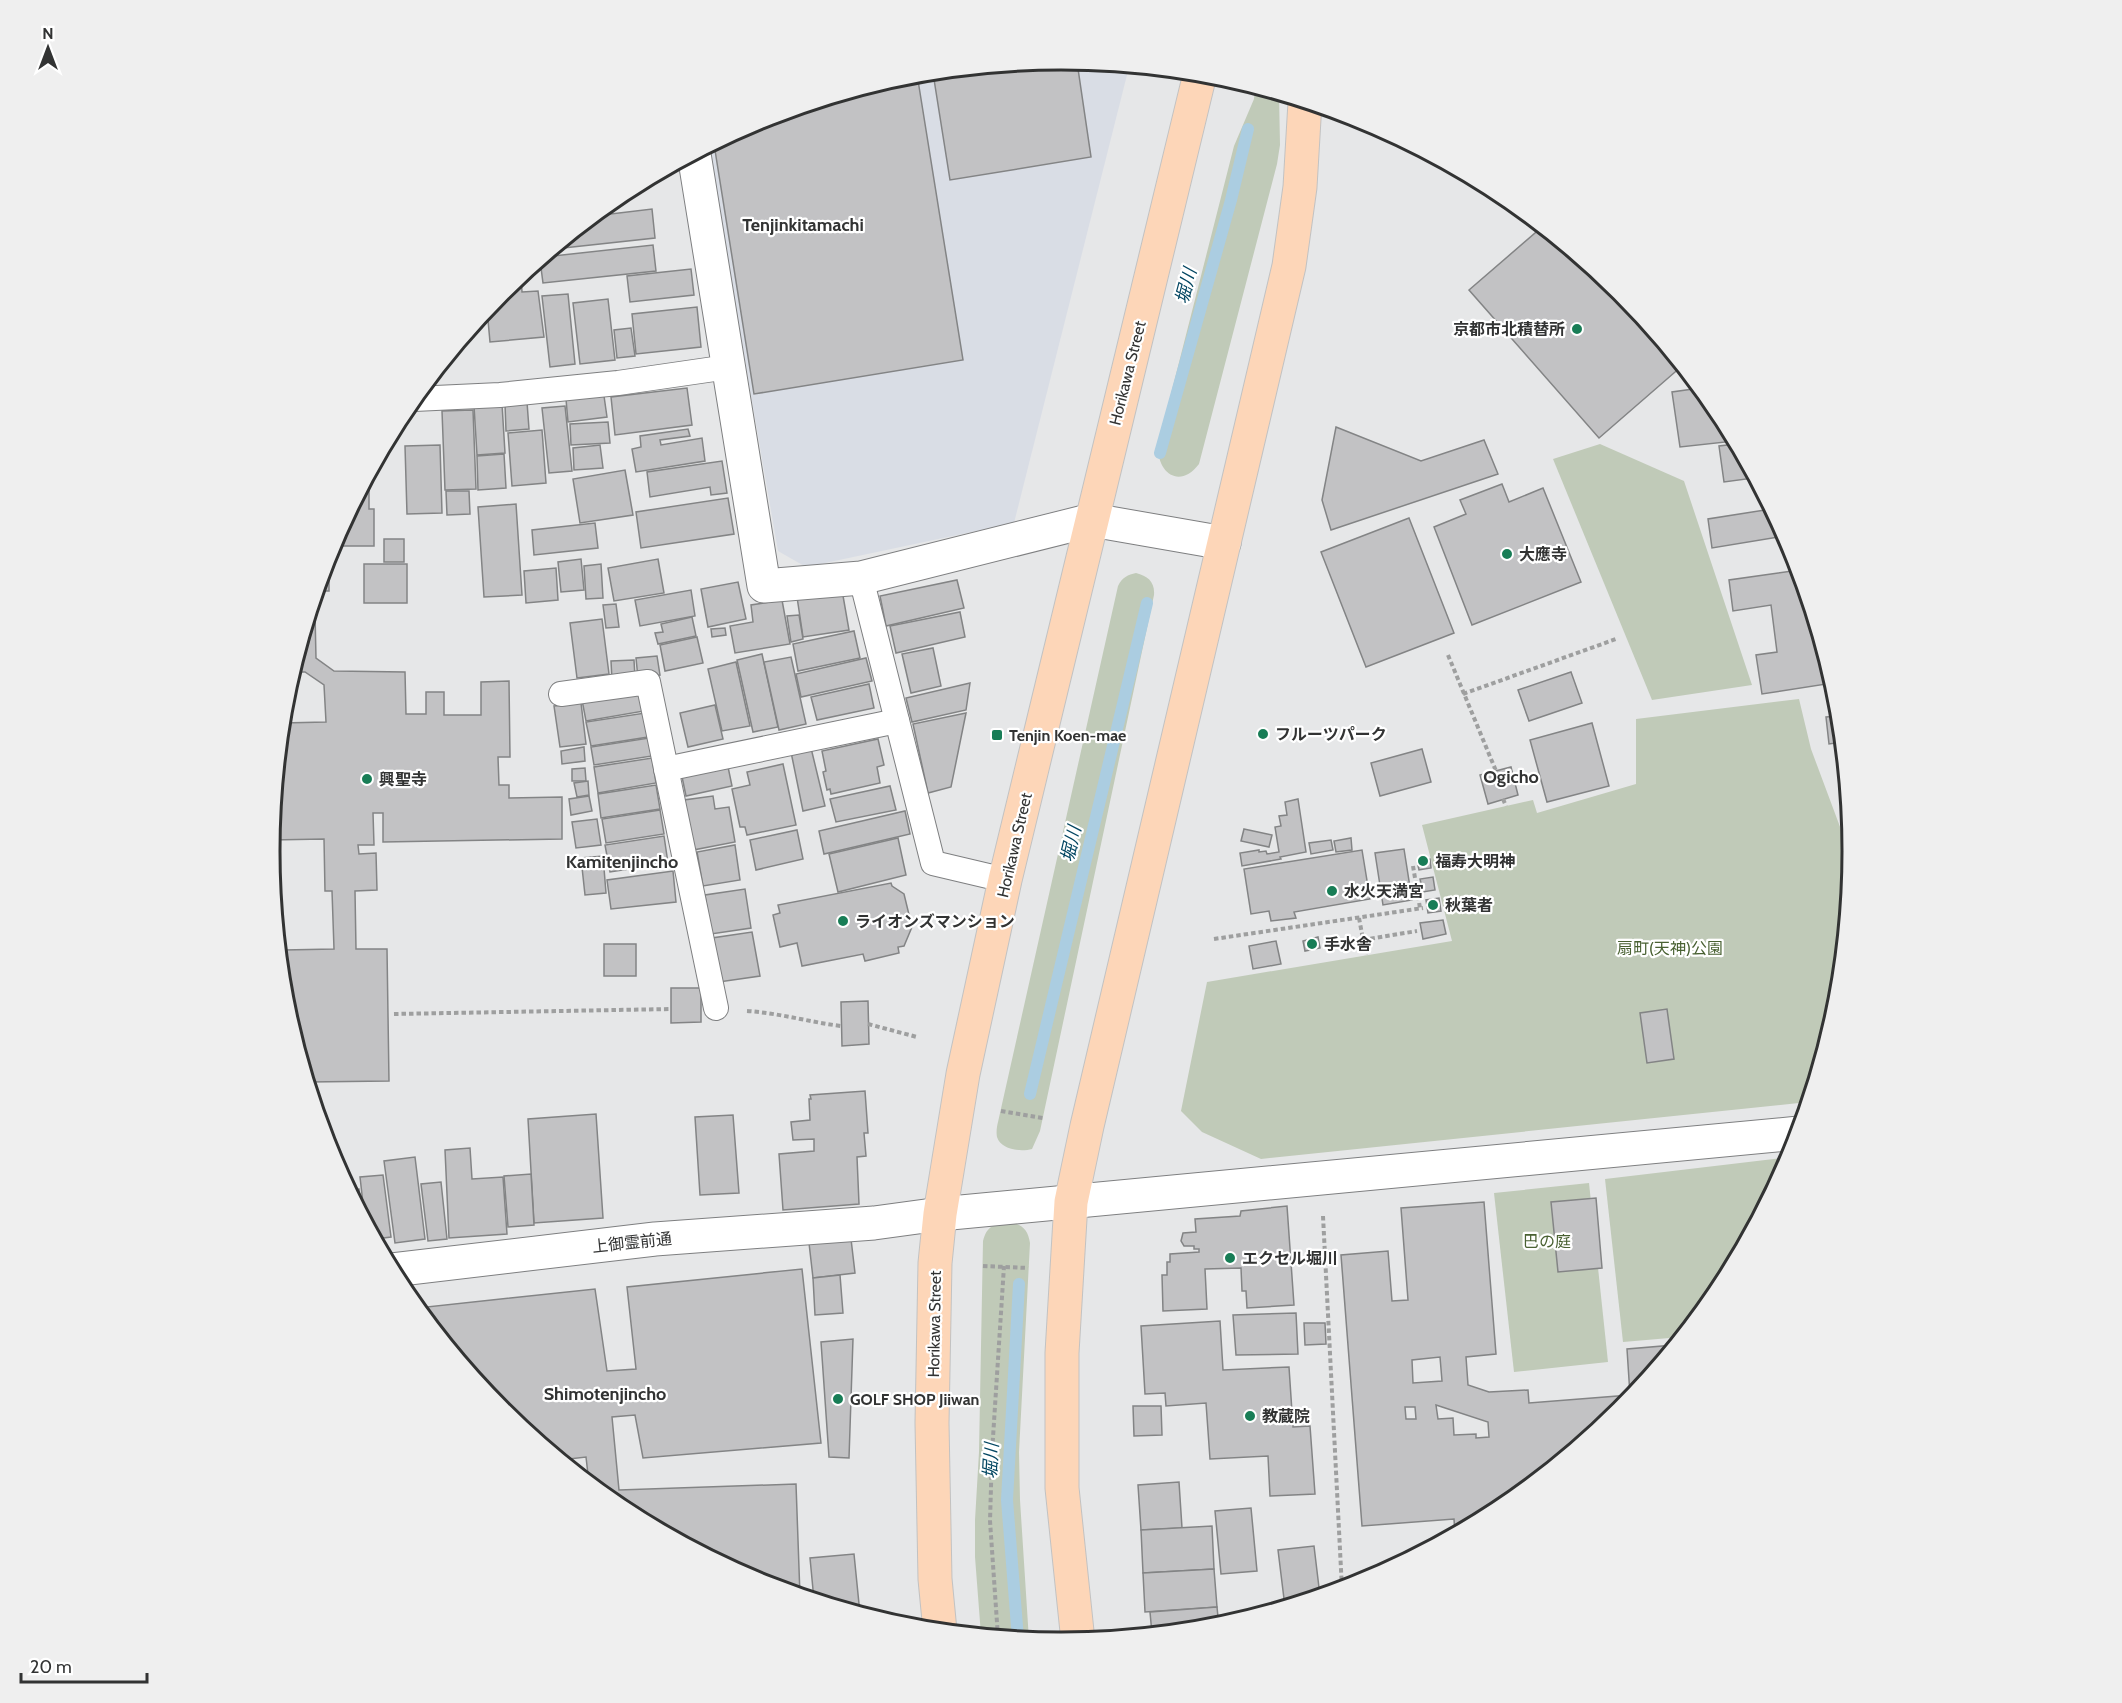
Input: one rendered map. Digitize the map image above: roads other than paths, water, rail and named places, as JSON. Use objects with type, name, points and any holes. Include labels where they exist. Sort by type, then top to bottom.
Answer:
[{"type":"main road","name":"Horikawa Street","points":[[939,1622],[935,1579],[932,1423],[935,1263],[940,1214],[963,1074],[1005,880],[1198,83]]},
{"type":"main road","points":[[1077,1632],[1062,1488],[1062,1353],[1071,1202],[1289,267],[1300,187],[1305,110]]},
{"type":"street","points":[[695,162],[764,586],[861,578],[1092,520],[1224,543]]},
{"type":"street","name":"上御霊前通","points":[[402,1269],[655,1239],[874,1223],[940,1214],[1789,1134]]},
{"type":"lane","points":[[425,398],[500,395],[618,383],[728,367]]},
{"type":"lane","points":[[861,578],[933,863],[1005,880]]},
{"type":"lane","points":[[561,694],[648,682],[716,1008]]},
{"type":"lane","points":[[666,769],[897,721]]},
{"type":"waterway","name":"堀川","points":[[1160,453],[1231,200],[1248,129]]},
{"type":"waterway","name":"堀川","points":[[1030,1094],[1147,603]]},
{"type":"waterway","name":"堀川","points":[[1017,1631],[1007,1500],[1019,1284]]},
{"type":"place","name":"京都市北積替所","points":[[1577,329]]},
{"type":"place","name":"大應寺","points":[[1507,554]]},
{"type":"place","name":"フルーツパーク","points":[[1263,734]]},
{"type":"place","name":"Tenjin Koen-mae","points":[[997,735]]},
{"type":"place","name":"興聖寺","points":[[367,779]]},
{"type":"place","name":"福寿大明神","points":[[1423,861]]},
{"type":"place","name":"水火天満宮","points":[[1332,891]]},
{"type":"place","name":"秋葉者","points":[[1433,905]]},
{"type":"place","name":"ライオンズマンション","points":[[843,921]]},
{"type":"place","name":"手水舎","points":[[1312,944]]},
{"type":"place","name":"エクセル堀川","points":[[1230,1258]]},
{"type":"place","name":"GOLF SHOP Jiiwan","points":[[838,1399]]},
{"type":"place","name":"教蔵院","points":[[1250,1416]]},
{"type":"district","name":"Tenjinkitamachi","points":[[803,225]]},
{"type":"district","name":"Ogicho","points":[[1511,777]]},
{"type":"district","name":"Kamitenjincho","points":[[622,862]]},
{"type":"district","name":"Shimotenjincho","points":[[605,1394]]},
{"type":"park label","name":"扇町(天神)公園","points":[[1670,948]]},
{"type":"park label","name":"巴の庭","points":[[1547,1241]]}]
